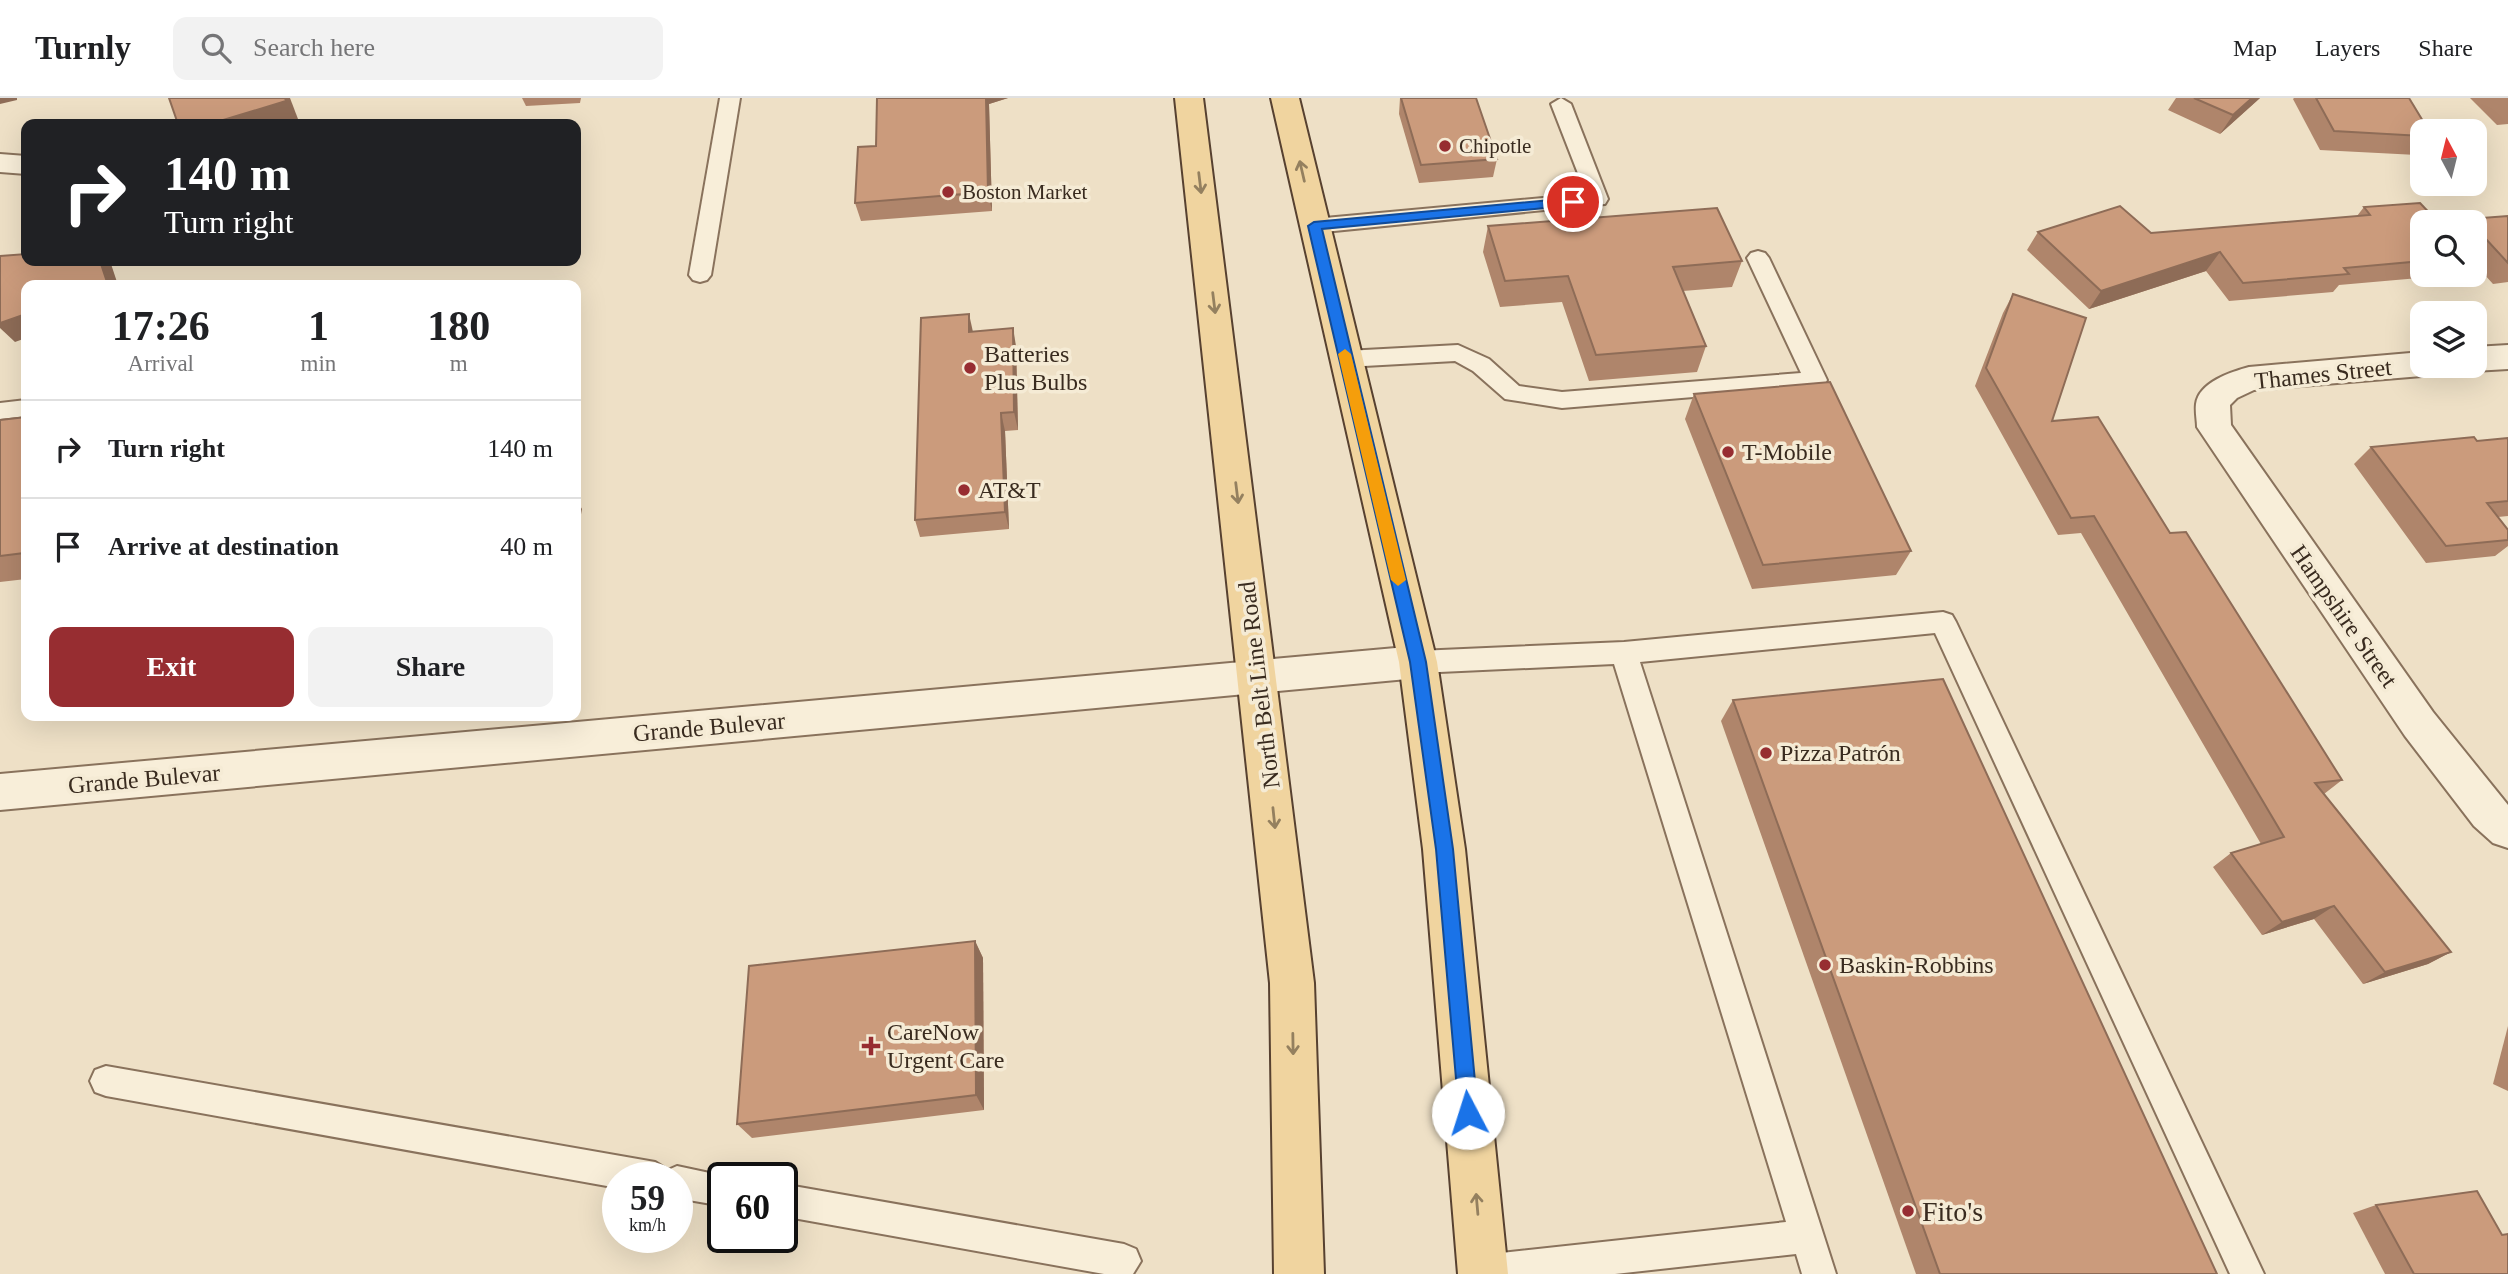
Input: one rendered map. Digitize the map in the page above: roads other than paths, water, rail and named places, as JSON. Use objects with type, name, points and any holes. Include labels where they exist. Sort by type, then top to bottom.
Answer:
[{"type":"main road","name":"North Belt Line Road","points":[[1189,98],[1292,983],[1298,1274]]},
{"type":"main road","points":[[1285,98],[1418,662],[1444,849],[1483,1273]]},
{"type":"street","points":[[0,163],[21,165]]},
{"type":"street","points":[[2487,358],[2508,357]]},
{"type":"street","name":"Thames Street","points":[[2225,390],[2249,379],[2410,365]]},
{"type":"street","name":"Hampshire Street","points":[[2225,390],[2213,402],[2214,427],[2419,724],[2488,813],[2508,830]]},
{"type":"street","name":"Grande Bulevar","points":[[0,792],[1418,662]]},
{"type":"lane","points":[[700,275],[730,98]]},
{"type":"lane","points":[[1314,226],[1598,199],[1561,104]]},
{"type":"lane","points":[[1346,359],[1458,353],[1481,365],[1513,393],[1562,400],[1816,380],[1758,258]]},
{"type":"lane","points":[[0,411],[21,409]]},
{"type":"lane","points":[[1418,662],[1624,653],[1943,622],[2247,1274]]},
{"type":"lane","points":[[1624,653],[1819,1274]]},
{"type":"lane","points":[[106,1081],[602,1169]]},
{"type":"lane","points":[[798,1203],[1124,1261]]},
{"type":"lane","points":[[1483,1273],[1807,1236]]},
{"type":"place","name":"Chipotle","points":[[1445,146]]},
{"type":"place","name":"Boston Market","points":[[948,192]]},
{"type":"place","name":"Batteries Plus Bulbs","points":[[970,368]]},
{"type":"place","name":"T-Mobile","points":[[1728,452]]},
{"type":"place","name":"AT&T","points":[[964,490]]},
{"type":"place","name":"Pizza Patrón","points":[[1766,753]]},
{"type":"place","name":"Baskin-Robbins","points":[[1825,965]]},
{"type":"place","name":"CareNow Urgent Care","points":[[871,1046]]},
{"type":"place","name":"Fito's","points":[[1908,1211]]}]
